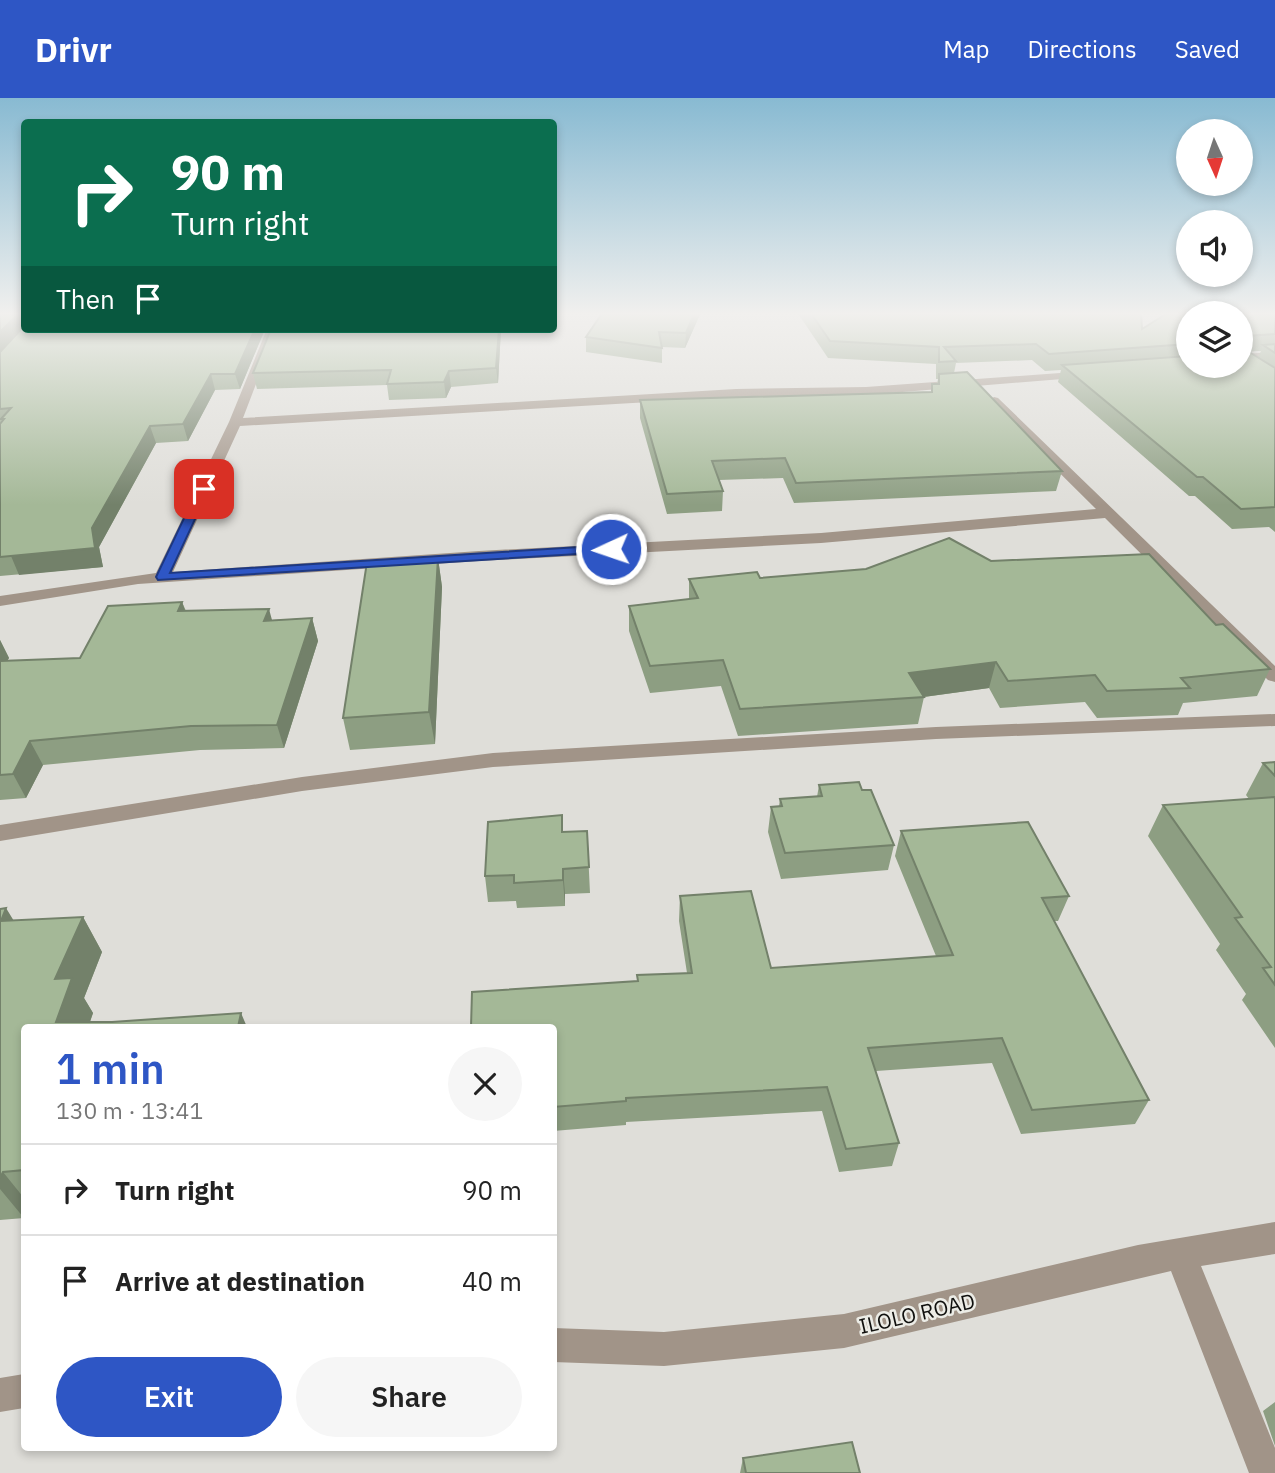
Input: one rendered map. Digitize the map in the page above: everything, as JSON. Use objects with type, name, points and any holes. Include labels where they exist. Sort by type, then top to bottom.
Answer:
[{"type":"street","points":[[162,577],[235,422],[253,376]]},
{"type":"street","points":[[235,422],[736,393],[866,391],[1063,376]]},
{"type":"street","points":[[976,382],[1275,676]]},
{"type":"street","points":[[0,601],[162,577],[479,555],[821,538],[1107,513]]},
{"type":"street","points":[[0,833],[302,784],[493,760],[936,733],[1275,720]]},
{"type":"street","name":"ILOLO ROAD","points":[[557,1345],[664,1349],[844,1331],[1138,1261],[1275,1238]]},
{"type":"street","points":[[1180,1254],[1267,1473]]},
{"type":"street","points":[[0,1395],[21,1392]]},
{"type":"building","points":[[0,376],[210,376],[183,424],[150,426],[92,528],[95,548],[0,557],[0,424],[11,408],[0,409]]},
{"type":"building","points":[[389,376],[447,376],[444,382],[387,384]]},
{"type":"building","points":[[939,376],[971,376],[1062,471],[796,483],[785,458],[712,461],[723,491],[667,494],[640,400],[932,392],[932,384],[939,384]]},
{"type":"building","points":[[1075,376],[1275,376],[1275,507],[1241,509],[1203,477],[1197,477]]},
{"type":"building","points":[[949,538],[991,561],[1149,554],[1216,625],[1223,624],[1270,669],[1181,678],[1190,688],[1107,691],[1095,675],[1008,681],[996,662],[909,673],[924,697],[740,709],[723,660],[650,666],[629,606],[698,598],[689,579],[757,572],[760,578],[866,569]]},
{"type":"building","points":[[438,558],[429,712],[343,718],[367,562]]},
{"type":"building","points":[[182,602],[178,611],[269,609],[264,621],[312,618],[277,725],[191,726],[30,741],[13,774],[0,775],[0,661],[80,658],[108,606]]},
{"type":"building","points":[[1275,762],[1275,776],[1263,763]]},
{"type":"building","points":[[859,782],[862,790],[871,790],[894,845],[785,853],[771,807],[782,806],[780,799],[822,796],[819,785]]},
{"type":"building","points":[[1275,797],[1275,985],[1263,968],[1271,967],[1235,918],[1242,917],[1163,805]]},
{"type":"building","points":[[562,815],[562,832],[587,831],[589,867],[563,869],[563,880],[514,883],[514,875],[485,876],[488,822]]},
{"type":"building","points":[[1028,822],[1069,896],[1042,898],[1149,1100],[1032,1110],[1002,1038],[868,1048],[899,1143],[846,1149],[827,1087],[626,1098],[626,1101],[557,1107],[557,1024],[471,1024],[472,992],[638,981],[637,975],[692,973],[680,896],[751,891],[771,968],[953,955],[901,831]]},
{"type":"building","points":[[6,908],[1,921],[83,917],[55,979],[72,978],[56,1022],[112,1022],[241,1013],[239,1024],[21,1024],[21,1170],[3,1172],[0,1178],[0,909]]},
{"type":"building","points":[[852,1442],[860,1473],[746,1473],[743,1458]]},
{"type":"route","points":[[204,489],[162,577],[479,555],[611,549]]}]
